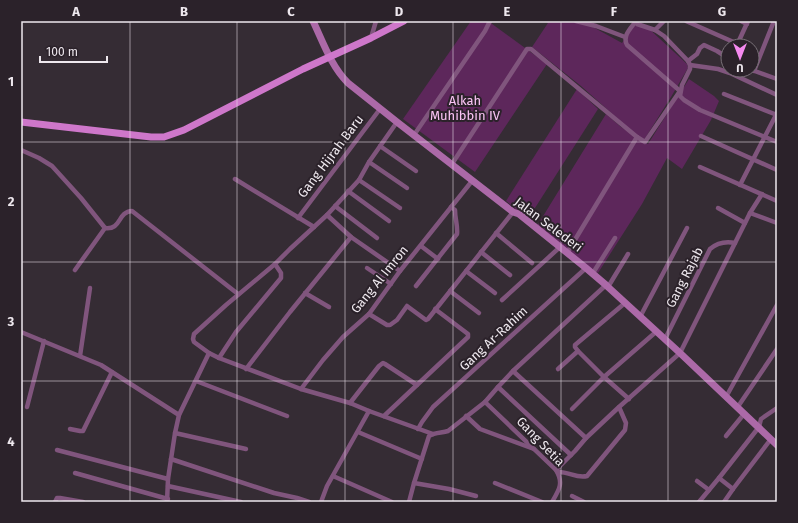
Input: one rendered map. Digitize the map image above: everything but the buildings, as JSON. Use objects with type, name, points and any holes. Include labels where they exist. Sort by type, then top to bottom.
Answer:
[{"type":"main road","points":[[21,122],[109,133],[164,137],[184,130],[303,69],[404,21]]},
{"type":"street","name":"Jalan Selederi","points":[[313,21],[335,66],[341,76],[348,83],[472,181],[513,212],[519,214],[592,273],[680,353],[777,445]]},
{"type":"street","points":[[371,38],[376,21]]},
{"type":"street","points":[[414,135],[485,31],[490,21]]},
{"type":"street","points":[[578,21],[625,37]]},
{"type":"street","points":[[452,164],[528,48],[645,142],[680,91],[690,69],[689,63],[664,36],[655,30],[637,24],[636,21],[625,37],[624,41],[680,91],[680,96],[684,100],[700,110],[777,142]]},
{"type":"street","points":[[655,30],[664,21]]},
{"type":"street","points":[[686,21],[722,38]]},
{"type":"street","points":[[740,38],[747,22],[741,21]]},
{"type":"street","points":[[760,54],[774,21]]},
{"type":"street","points":[[689,63],[704,45],[720,53]]},
{"type":"street","points":[[689,63],[730,73],[777,95]]},
{"type":"street","points":[[760,73],[777,79]]},
{"type":"street","points":[[724,94],[777,114],[740,185]]},
{"type":"street","name":"Gang Hijrah Baru","points":[[298,218],[380,109]]},
{"type":"street","points":[[397,122],[369,162],[359,180],[327,215],[290,248],[275,264],[238,294],[194,334],[194,342],[209,353],[246,369],[301,389],[350,403],[433,434],[443,433],[448,431],[485,402],[513,371],[607,286],[628,254]]},
{"type":"street","points":[[700,136],[777,170]]},
{"type":"street","points":[[567,253],[637,137]]},
{"type":"street","points":[[380,146],[416,171]]},
{"type":"street","points":[[21,150],[52,166],[81,198],[105,228],[109,229],[114,227],[123,214],[128,211],[132,211],[238,294]]},
{"type":"street","points":[[369,162],[407,188]]},
{"type":"street","points":[[700,167],[777,201]]},
{"type":"street","points":[[235,178],[314,228]]},
{"type":"street","points":[[359,180],[400,208]]},
{"type":"street","name":"Gang Al Imron","points":[[301,389],[343,337],[369,314],[400,271],[472,181]]},
{"type":"street","points":[[348,191],[389,221]]},
{"type":"street","points":[[557,472],[586,438],[680,353],[750,212],[762,194]]},
{"type":"street","points":[[335,206],[377,238]]},
{"type":"street","points":[[416,286],[457,234],[458,229],[455,210],[452,207]]},
{"type":"street","points":[[718,208],[745,223]]},
{"type":"street","points":[[369,314],[387,325],[390,325],[407,306],[426,320],[428,319],[513,212]]},
{"type":"street","points":[[750,212],[777,223]]},
{"type":"street","points":[[327,215],[351,237],[400,271]]},
{"type":"street","points":[[75,270],[105,228]]},
{"type":"street","points":[[640,317],[687,228]]},
{"type":"street","points":[[496,233],[532,263]]},
{"type":"street","points":[[246,369],[351,237]]},
{"type":"street","points":[[592,273],[615,238]]},
{"type":"street","name":"Gang Rajab","points":[[665,340],[710,249],[715,244],[723,242],[735,243]]},
{"type":"street","points":[[420,246],[438,259]]},
{"type":"street","points":[[502,300],[560,247]]},
{"type":"street","points":[[481,252],[510,275]]},
{"type":"street","points":[[219,358],[236,332],[281,278],[282,273],[275,264]]},
{"type":"street","points":[[366,268],[391,284]]},
{"type":"street","name":"Gang Ar-Rahim","points":[[418,429],[433,407],[586,268]]},
{"type":"street","points":[[466,271],[495,293]]},
{"type":"street","points":[[80,356],[90,288]]},
{"type":"street","points":[[450,291],[479,313]]},
{"type":"street","points":[[306,293],[329,307]]},
{"type":"street","points":[[625,303],[575,344],[575,347],[604,377],[629,399]]},
{"type":"street","points":[[726,397],[777,305]]},
{"type":"street","points":[[384,416],[468,336],[468,334],[435,309]]},
{"type":"street","points":[[21,332],[101,365],[179,415]]},
{"type":"street","points":[[572,409],[604,377],[657,332]]},
{"type":"street","points":[[27,407],[44,341]]},
{"type":"street","points":[[737,408],[777,349]]},
{"type":"street","points":[[558,370],[578,351]]},
{"type":"street","points":[[75,473],[168,500],[168,479],[179,415],[209,353]]},
{"type":"street","points":[[350,403],[381,364],[385,364],[417,385]]},
{"type":"street","points":[[513,371],[586,438]]},
{"type":"street","points":[[70,429],[83,431],[112,372]]},
{"type":"street","points":[[196,381],[287,416]]},
{"type":"street","points":[[498,387],[571,455]]},
{"type":"street","name":"Gang Setia","points":[[485,402],[557,472],[560,479],[559,489],[552,502]]},
{"type":"street","points":[[557,472],[564,472],[583,478],[587,476],[625,430],[626,423],[619,407]]},
{"type":"street","points":[[699,502],[759,427],[761,419],[777,408]]},
{"type":"street","points":[[321,502],[327,486],[369,411]]},
{"type":"street","points":[[726,436],[744,414]]},
{"type":"street","points":[[466,416],[480,429],[537,451]]},
{"type":"street","points":[[358,432],[422,459]]},
{"type":"street","points":[[175,433],[246,449]]},
{"type":"street","points":[[409,502],[429,436],[433,434]]},
{"type":"street","points":[[724,502],[771,439]]},
{"type":"street","points":[[57,450],[168,479]]},
{"type":"street","points":[[171,459],[274,493],[309,502]]},
{"type":"street","points":[[333,476],[392,502]]},
{"type":"street","points":[[719,478],[733,489]]},
{"type":"street","points":[[697,481],[709,490]]},
{"type":"street","points":[[414,483],[450,489],[476,496]]},
{"type":"street","points":[[495,483],[542,502]]},
{"type":"street","points":[[168,486],[241,502]]},
{"type":"street","points":[[572,496],[584,502]]},
{"type":"street","points":[[55,502],[57,498],[60,498],[83,502]]},
{"type":"green space","name":"Alkah Muhibbin IV","points":[[471,21],[488,21],[547,64],[475,172],[403,119]]},
{"type":"green space","points":[[545,21],[582,21],[622,43],[636,23],[646,26],[687,64],[688,68],[644,140],[636,135],[581,86],[532,47],[548,23]]},
{"type":"green space","points":[[689,79],[719,101],[711,120],[682,169],[667,158],[642,204],[598,273],[537,226],[606,114],[621,127],[648,144]]},
{"type":"green space","points":[[577,89],[598,109],[528,219],[506,201]]}]
